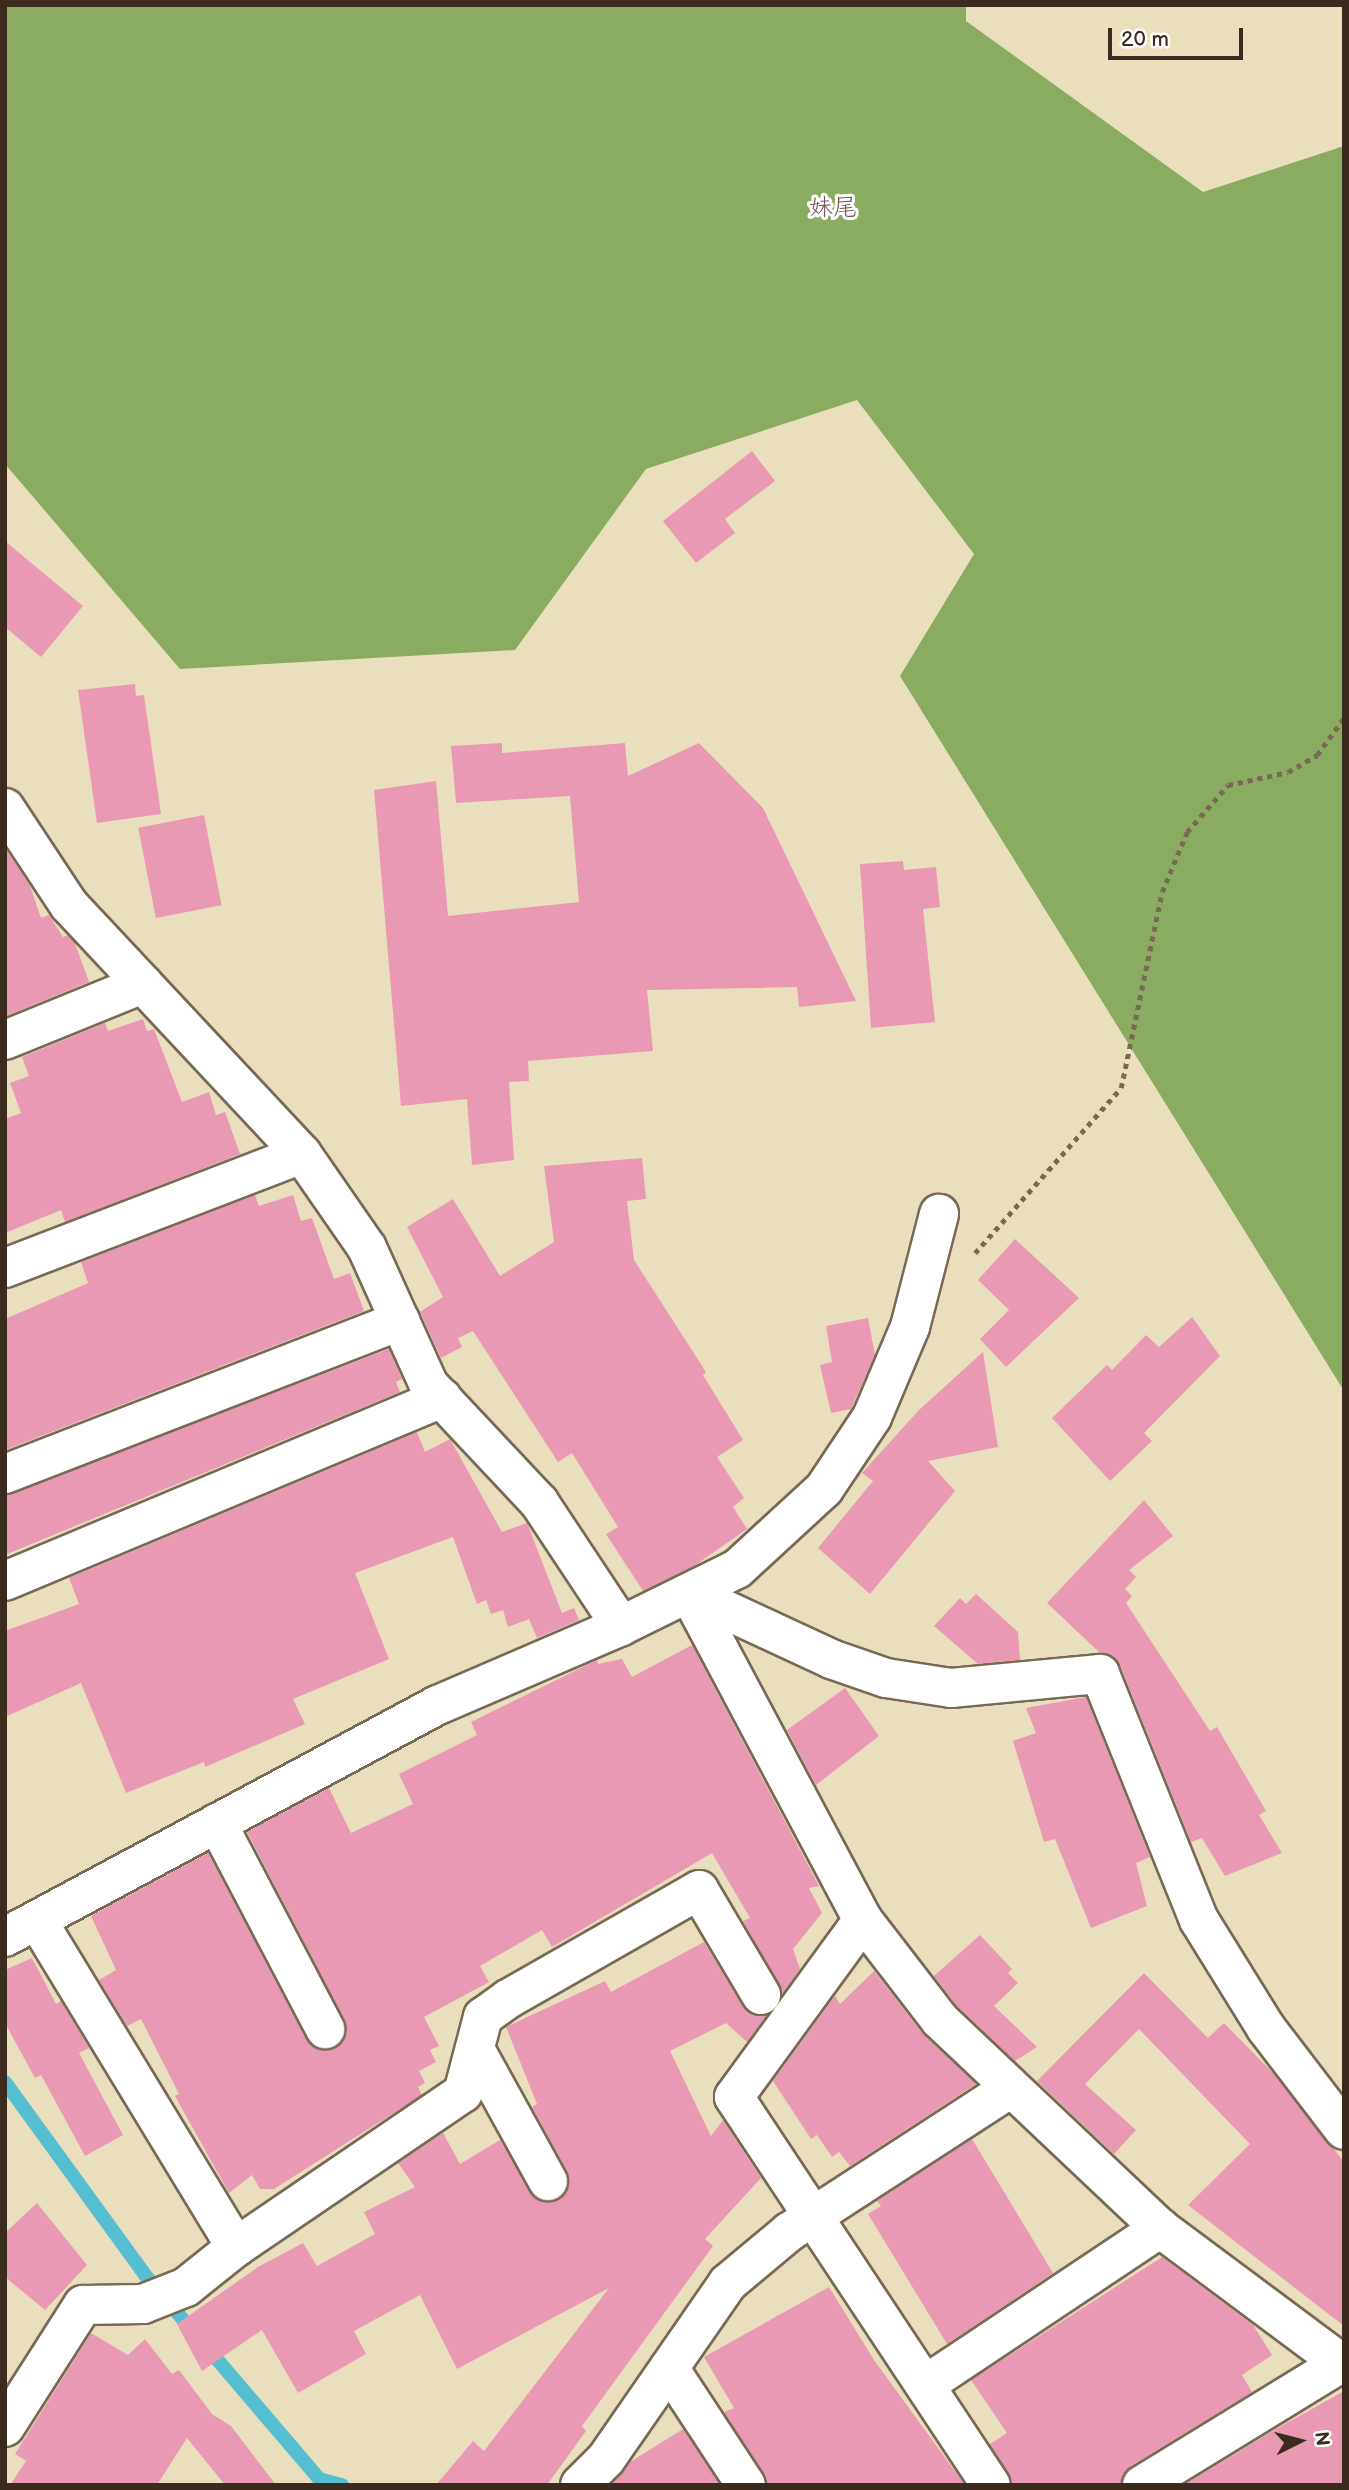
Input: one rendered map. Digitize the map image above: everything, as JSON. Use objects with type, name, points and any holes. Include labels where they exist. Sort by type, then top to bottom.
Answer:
[{"type":"street","points":[[6,810],[69,905],[302,1154],[367,1248],[429,1385],[539,1502],[621,1626]]},
{"type":"street","points":[[5,1040],[144,984]]},
{"type":"street","points":[[5,1268],[302,1154]]},
{"type":"street","points":[[236,2247],[21,1928],[438,1705],[621,1626],[737,1569],[824,1489],[866,1427],[909,1327],[939,1214]]},
{"type":"street","points":[[5,1474],[400,1321]]},
{"type":"street","points":[[5,1581],[442,1398]]},
{"type":"street","points":[[689,1593],[863,1920],[940,2020],[1009,2089],[1160,2228],[1342,2364],[1142,2485]]},
{"type":"street","points":[[689,1593],[831,1659],[886,1678],[951,1688],[1100,1674],[1199,1920],[1266,2028],[1344,2130]]},
{"type":"street","points":[[217,1823],[325,2029]]},
{"type":"street","points":[[5,2427],[83,2305],[143,2304],[180,2289],[236,2247],[463,2093],[483,2017],[508,1999],[699,1890],[761,1995]]},
{"type":"street","points":[[863,1920],[734,2097],[991,2485]]},
{"type":"street","points":[[475,2049],[548,2181]]},
{"type":"street","points":[[580,2485],[606,2459],[728,2283],[812,2216],[1009,2089]]},
{"type":"street","points":[[925,2385],[1160,2228]]},
{"type":"street","points":[[669,2368],[746,2485]]},
{"type":"path","points":[[965,1265],[1121,1088],[1162,892],[1186,832],[1228,785],[1288,772],[1317,755],[1344,718]]},
{"type":"green space","points":[[5,5],[966,5],[966,21],[1203,192],[1344,146],[1344,1391],[900,676],[974,554],[857,400],[646,469],[515,650],[180,669],[5,464]]},
{"type":"building","points":[[752,451],[775,481],[725,519],[735,533],[696,563],[663,521]]},
{"type":"building","points":[[5,541],[83,606],[41,657],[5,627]]},
{"type":"building","points":[[135,684],[136,696],[144,695],[161,814],[97,823],[78,690]]},
{"type":"building","points":[[502,743],[502,753],[625,743],[628,776],[699,743],[763,808],[856,1001],[799,1007],[797,987],[647,990],[653,1051],[528,1061],[529,1081],[509,1082],[514,1160],[472,1165],[467,1099],[401,1106],[374,790],[436,781],[448,916],[579,902],[570,796],[456,803],[451,746]]},
{"type":"building","points":[[204,815],[222,905],[156,918],[138,828]]},
{"type":"building","points":[[5,848],[30,886],[41,918],[49,915],[63,937],[68,935],[75,943],[89,982],[6,1016]]},
{"type":"building","points":[[903,861],[904,870],[936,867],[940,907],[923,909],[935,1022],[871,1028],[860,864]]},
{"type":"building","points":[[143,1019],[147,1031],[154,1029],[182,1102],[209,1092],[216,1115],[225,1112],[240,1154],[65,1222],[61,1210],[5,1233],[5,1119],[21,1113],[10,1083],[29,1076],[22,1057],[105,1023],[108,1031]]},
{"type":"building","points":[[642,1158],[646,1199],[627,1201],[634,1260],[706,1372],[703,1375],[743,1440],[717,1457],[744,1498],[733,1507],[747,1529],[694,1566],[643,1591],[606,1534],[618,1527],[572,1453],[558,1462],[473,1331],[458,1338],[462,1347],[441,1358],[420,1312],[443,1297],[407,1227],[453,1199],[500,1276],[554,1242],[544,1166]]},
{"type":"building","points":[[255,1195],[259,1206],[293,1195],[301,1221],[312,1218],[334,1279],[350,1273],[364,1311],[5,1450],[5,1319],[88,1283],[81,1262]]},
{"type":"building","points":[[1015,1239],[1079,1298],[1006,1367],[980,1339],[1009,1310],[978,1280]]},
{"type":"building","points":[[1192,1317],[1220,1356],[1144,1433],[1152,1441],[1110,1481],[1052,1418],[1107,1365],[1112,1370],[1146,1335],[1159,1347]]},
{"type":"building","points":[[868,1318],[875,1355],[851,1409],[831,1413],[820,1365],[832,1362],[826,1326]]},
{"type":"building","points":[[389,1349],[402,1379],[396,1382],[400,1392],[5,1555],[5,1495]]},
{"type":"building","points":[[983,1352],[998,1447],[928,1461],[955,1491],[870,1594],[818,1548],[873,1481],[862,1473],[919,1410]]},
{"type":"building","points":[[417,1432],[425,1452],[450,1439],[502,1532],[527,1523],[562,1613],[574,1608],[579,1620],[537,1638],[529,1619],[508,1627],[503,1610],[491,1614],[486,1600],[477,1604],[453,1537],[355,1573],[389,1659],[293,1699],[305,1724],[205,1767],[204,1762],[126,1793],[81,1683],[5,1717],[5,1631],[79,1604],[69,1578]]},
{"type":"building","points":[[1144,1500],[1173,1536],[1129,1570],[1136,1577],[1125,1589],[1132,1596],[1126,1603],[1210,1731],[1217,1727],[1266,1811],[1259,1815],[1282,1853],[1225,1876],[1202,1838],[1191,1842],[1120,1665],[1112,1656],[1099,1652],[1047,1603]]},
{"type":"building","points":[[976,1594],[1018,1632],[1020,1660],[978,1664],[934,1626],[960,1598],[966,1604]]},
{"type":"building","points":[[692,1645],[819,1886],[809,1888],[822,1913],[793,1949],[800,1969],[783,1993],[743,1921],[750,1918],[712,1853],[552,1947],[542,1930],[480,1966],[489,1982],[424,2017],[439,2046],[430,2050],[436,2062],[419,2071],[425,2083],[418,2087],[422,2095],[274,2189],[260,2189],[252,2175],[229,2193],[175,2096],[179,2094],[141,2019],[127,2026],[99,1980],[116,1970],[91,1916],[208,1853],[306,2039],[314,2048],[335,2049],[344,2040],[344,2019],[247,1832],[329,1788],[351,1833],[413,1804],[399,1774],[477,1735],[471,1722],[597,1660],[598,1664],[622,1659],[632,1677]]},
{"type":"building","points":[[845,1688],[879,1736],[816,1785],[787,1730]]},
{"type":"building","points":[[1086,1697],[1150,1857],[1136,1863],[1147,1906],[1091,1928],[1055,1839],[1044,1842],[1013,1741],[1036,1733],[1026,1708]]},
{"type":"building","points":[[980,1935],[1012,1969],[1008,1973],[1018,1983],[994,2006],[1037,2047],[1015,2061],[956,2005],[934,1976]]},
{"type":"building","points":[[704,1942],[743,2007],[751,2014],[766,2016],[747,2042],[726,2023],[670,2051],[711,2136],[723,2120],[761,2178],[705,2239],[713,2246],[582,2426],[586,2431],[547,2485],[436,2485],[473,2441],[484,2451],[609,2288],[457,2369],[420,2295],[354,2331],[366,2354],[298,2393],[262,2330],[202,2371],[177,2324],[258,2267],[303,2243],[317,2266],[375,2234],[364,2212],[415,2187],[398,2163],[443,2133],[460,2164],[500,2140],[536,2199],[559,2200],[567,2192],[567,2171],[532,2107],[537,2104],[506,2027],[605,1981],[611,1992]]},
{"type":"building","points":[[32,1958],[56,2004],[61,2001],[89,2048],[79,2053],[123,2135],[85,2156],[41,2075],[35,2078],[5,2023],[5,1970]]},
{"type":"building","points":[[874,1971],[923,2034],[976,2084],[850,2166],[839,2152],[832,2157],[817,2135],[811,2139],[773,2081],[835,1996],[840,2004]]},
{"type":"building","points":[[1144,1973],[1208,2038],[1224,2023],[1273,2073],[1344,2162],[1344,2326],[1188,2205],[1250,2144],[1139,2029],[1085,2084],[1136,2130],[1114,2154],[1037,2081]]},
{"type":"building","points":[[972,2139],[1053,2273],[947,2344],[868,2214],[881,2206],[877,2201]]},
{"type":"building","points":[[37,2203],[87,2265],[45,2310],[5,2277],[5,2233]]},
{"type":"building","points":[[1162,2257],[1253,2325],[1272,2355],[1242,2375],[1252,2392],[1131,2466],[1120,2485],[1013,2485],[990,2444],[1007,2433],[971,2380]]},
{"type":"building","points":[[829,2287],[874,2360],[965,2485],[768,2485],[724,2412],[734,2408],[704,2357]]},
{"type":"building","points":[[91,2333],[128,2355],[145,2339],[172,2374],[179,2370],[212,2414],[231,2426],[276,2485],[225,2485],[187,2438],[157,2485],[10,2485],[26,2461],[15,2454]]},
{"type":"building","points":[[1344,2391],[1344,2485],[1184,2485],[1276,2429]]},
{"type":"building","points":[[683,2429],[720,2485],[611,2485],[630,2462]]},
{"type":"waterway","points":[[5,2082],[145,2275],[319,2479],[342,2485]]},
{"type":"district","name":"妹尾","points":[[833,208]]}]
